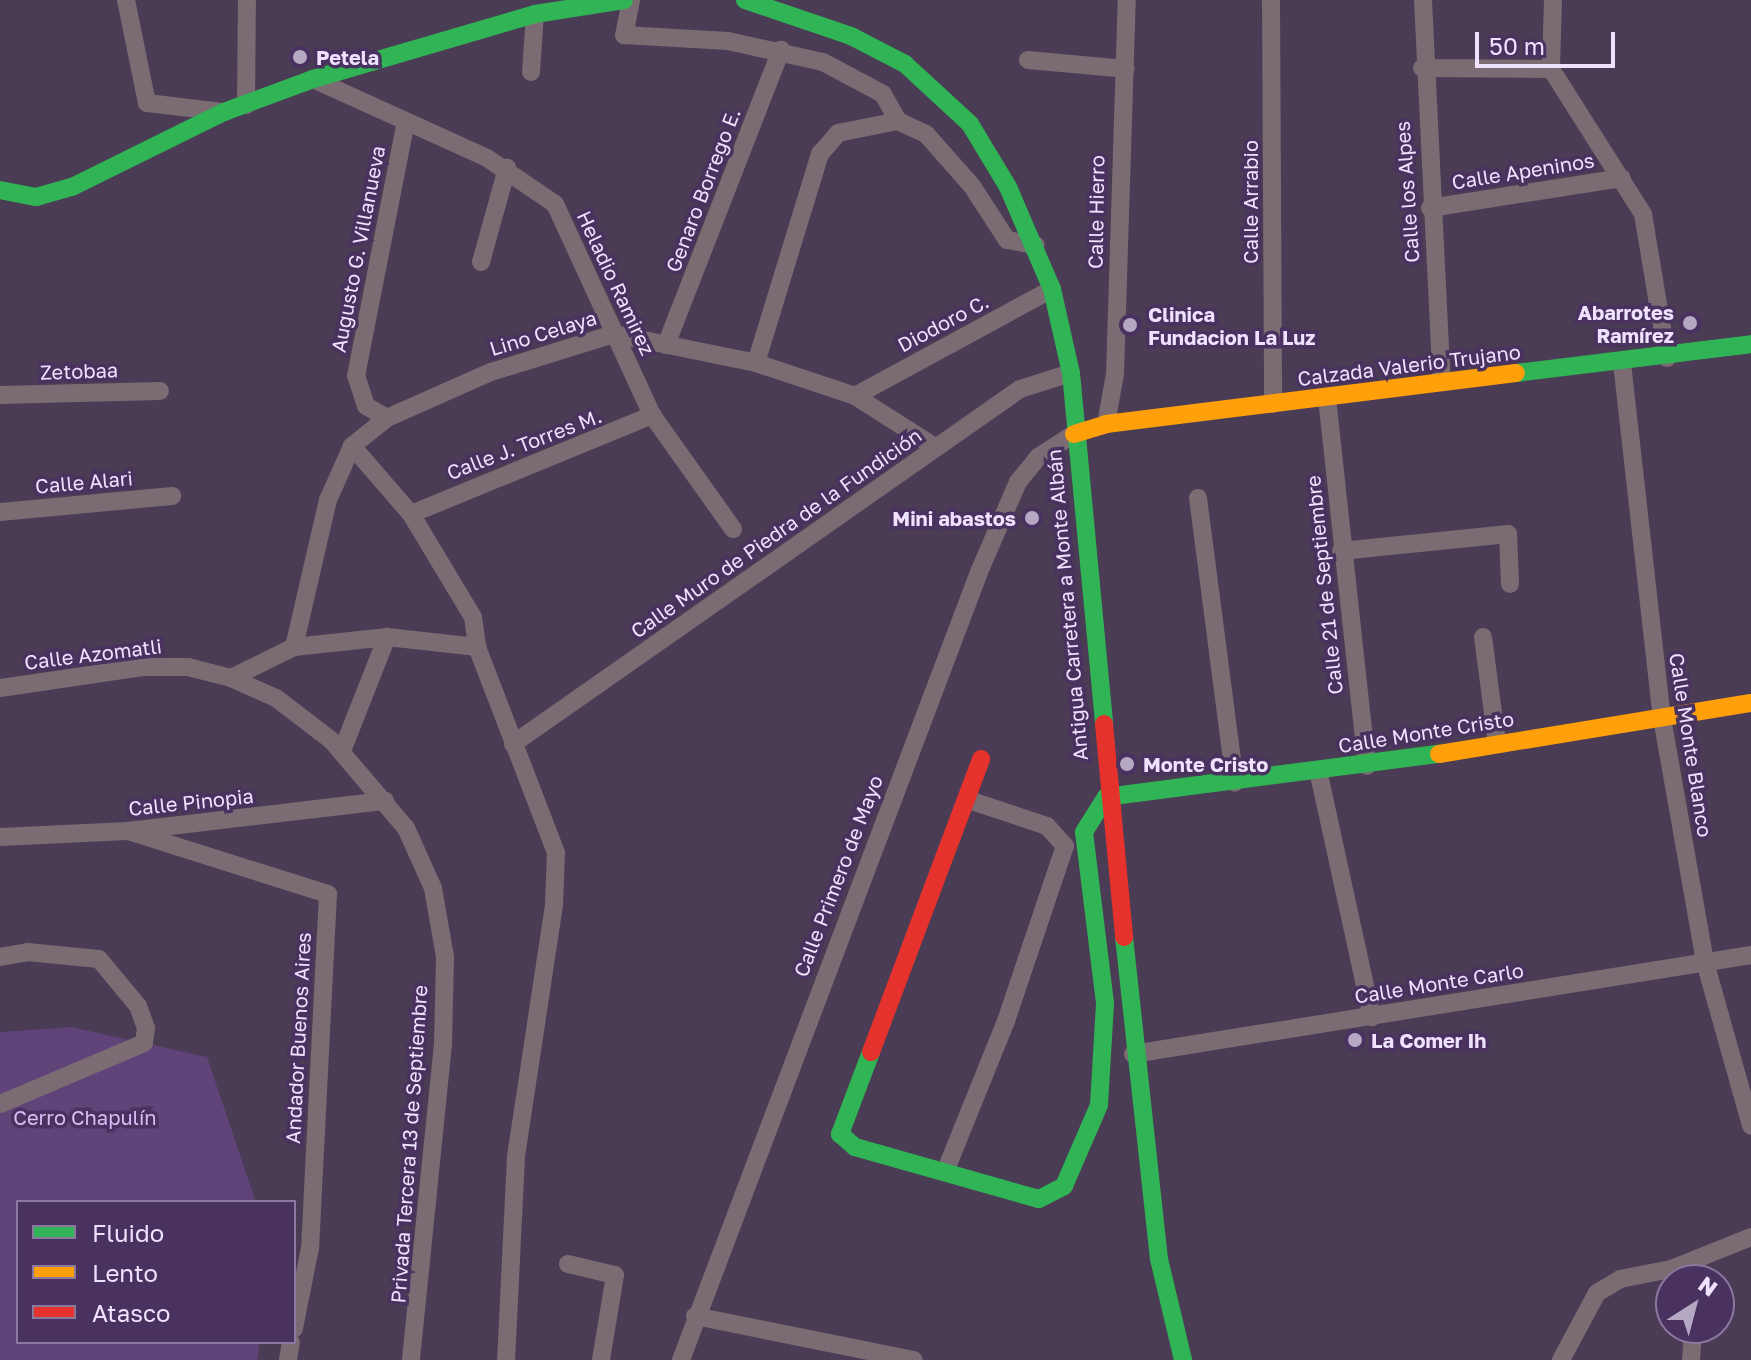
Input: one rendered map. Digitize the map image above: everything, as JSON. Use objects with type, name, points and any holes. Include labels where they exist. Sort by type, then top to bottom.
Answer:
[{"type":"street","points":[[126,0],[147,103],[224,112]]},
{"type":"street","points":[[246,105],[247,0]]},
{"type":"street","points":[[0,190],[36,197],[72,187],[224,112],[313,79],[535,14],[624,0]]},
{"type":"street","points":[[631,0],[624,35],[781,50],[823,62],[883,94],[898,121],[940,145],[1007,240],[1036,245]]},
{"type":"street","name":"Antigua Carretera a Monte Albán","points":[[745,0],[851,36],[927,81],[970,124],[1036,245],[1052,289],[1071,373],[1106,797],[1133,1054],[1159,1259],[1183,1360]]},
{"type":"street","name":"Calle Hierro","points":[[1106,424],[1115,374],[1127,0]]},
{"type":"street","name":"Calle Arrabio","points":[[1271,0],[1273,404]]},
{"type":"street","name":"Calle los Alpes","points":[[1423,0],[1422,68],[1442,382]]},
{"type":"street","points":[[1553,0],[1551,69],[1572,110],[1622,178],[1643,214],[1667,358]]},
{"type":"street","points":[[531,72],[535,14]]},
{"type":"street","name":"Genaro Borrego E.","points":[[666,345],[781,50]]},
{"type":"street","points":[[1028,60],[1126,69]]},
{"type":"street","points":[[1422,68],[1551,69]]},
{"type":"street","name":"Heladio Ramirez","points":[[313,79],[507,168],[555,204],[652,415],[733,529]]},
{"type":"street","points":[[756,363],[820,154],[838,133],[898,121]]},
{"type":"street","name":"Augusto G. Villanueva","points":[[387,418],[366,406],[356,376],[406,122]]},
{"type":"street","points":[[481,262],[507,168]]},
{"type":"street","name":"Calle Apeninos","points":[[1430,208],[1622,178]]},
{"type":"street","name":"Diodoro C.","points":[[855,396],[1052,289]]},
{"type":"street","name":"Lino Celaya","points":[[352,446],[387,418],[454,385],[614,334],[756,363],[855,396],[935,447]]},
{"type":"street","name":"Calzada Valerio Trujano","points":[[1074,434],[1106,424],[1442,382],[1667,358],[1751,344]]},
{"type":"street","name":"Calle Monte Blanco","points":[[1622,363],[1662,718],[1705,962],[1751,1126]]},
{"type":"street","name":"Calle Muro de Piedra de la Fundición","points":[[513,744],[1020,389],[1071,373]]},
{"type":"street","name":"Zetobaa","points":[[0,395],[160,391]]},
{"type":"street","name":"Calle 21 de Septiembre","points":[[1327,398],[1341,551],[1367,766]]},
{"type":"street","name":"Calle J. Torres M.","points":[[411,514],[652,415]]},
{"type":"street","name":"Calle Primero de Mayo","points":[[681,1360],[695,1316],[1012,495],[1038,457],[1074,434]]},
{"type":"street","points":[[294,647],[328,500],[352,446],[411,514],[473,617],[477,647],[556,853],[554,905],[516,1157],[506,1360]]},
{"type":"street","name":"Calle Alari","points":[[0,512],[172,496]]},
{"type":"street","points":[[1200,504],[1235,783]]},
{"type":"street","points":[[1341,551],[1508,534],[1510,584]]},
{"type":"street","points":[[231,678],[294,647],[387,637],[477,647]]},
{"type":"street","points":[[342,751],[387,637]]},
{"type":"street","points":[[1483,637],[1497,743]]},
{"type":"street","name":"Calle Azomatli","points":[[0,688],[144,667],[188,667],[231,678],[276,698],[342,751],[385,801]]},
{"type":"street","name":"Calle Monte Cristo","points":[[1106,797],[1367,766],[1751,703]]},
{"type":"street","points":[[981,759],[840,1134],[855,1147],[1039,1199],[1064,1186],[1099,1105],[1105,1003],[1084,832],[1106,797]]},
{"type":"street","points":[[1318,770],[1372,1017]]},
{"type":"street","points":[[945,1172],[1027,966],[1065,846],[1047,826],[966,799]]},
{"type":"street","name":"Calle Pinopia","points":[[0,837],[193,825],[385,801]]},
{"type":"street","name":"Privada Tercera 13 de Septiembre","points":[[385,801],[420,852],[445,957],[443,1044],[411,1360]]},
{"type":"street","points":[[190,851],[193,825]]},
{"type":"street","name":"Andador Buenos Aires","points":[[128,831],[328,894],[310,1248],[296,1318]]},
{"type":"street","points":[[0,957],[27,952],[99,959],[138,1006],[146,1028],[144,1043],[0,1104]]},
{"type":"street","name":"Calle Monte Carlo","points":[[1133,1054],[1751,955]]},
{"type":"street","points":[[1695,1264],[1751,1237]]},
{"type":"street","points":[[568,1264],[615,1275],[601,1360]]},
{"type":"street","points":[[1561,1360],[1597,1293],[1620,1279],[1655,1276]]},
{"type":"street","points":[[695,1316],[914,1358]]},
{"type":"green space","name":"Cerro Chapulín","points":[[71,1027],[207,1057],[255,1200],[16,1200],[16,1344],[260,1344],[257,1360],[0,1360],[0,1032]]},
{"type":"traffic: fast","points":[[0,190],[36,197],[72,187],[224,112],[313,79],[535,14],[624,0]]},
{"type":"traffic: fast","points":[[745,0],[851,36],[905,64],[970,124],[1008,187],[1052,289],[1071,373],[1104,724]]},
{"type":"traffic: fast","points":[[1516,373],[1751,344]]},
{"type":"traffic: fast","points":[[871,1052],[840,1134],[855,1147],[1039,1199],[1064,1186],[1099,1105],[1105,1003],[1084,832],[1106,797],[1439,754]]},
{"type":"traffic: fast","points":[[1124,937],[1159,1259],[1183,1360]]},
{"type":"traffic: slow","points":[[1074,434],[1106,424],[1516,373]]},
{"type":"traffic: slow","points":[[1439,754],[1751,703]]},
{"type":"traffic: jam","points":[[1104,724],[1124,937]]},
{"type":"traffic: jam","points":[[871,1052],[981,759]]},
{"type":"place","name":"Petela","points":[[300,57]]},
{"type":"place","name":"Abarrotes Ramírez","points":[[1690,323]]},
{"type":"place","name":"Clinica Fundacion La Luz","points":[[1130,325]]},
{"type":"place","name":"Mini abastos","points":[[1032,518]]},
{"type":"place","name":"Monte Cristo","points":[[1127,764]]},
{"type":"place","name":"La Comer Ih","points":[[1355,1040]]}]
